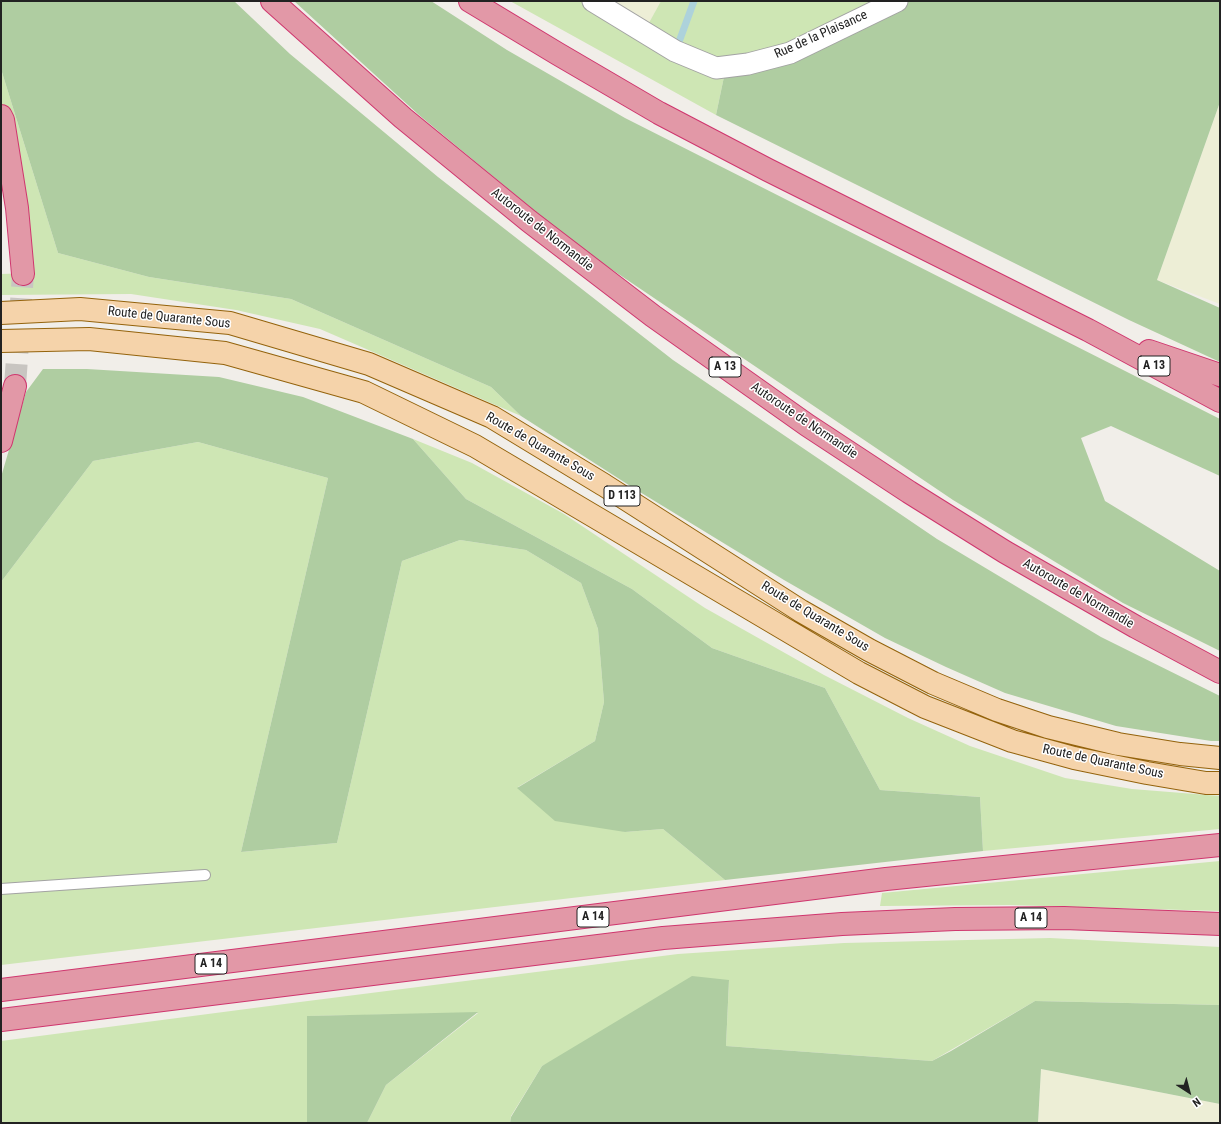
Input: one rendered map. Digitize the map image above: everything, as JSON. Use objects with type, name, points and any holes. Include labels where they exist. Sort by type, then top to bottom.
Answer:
[{"type":"highway","name":"Autoroute de Normandie","points":[[272,1],[403,118],[529,221],[653,316],[808,426],[1005,552],[1136,627],[1220,672]]},
{"type":"highway","name":"A 13","points":[[470,1],[659,113],[768,170],[1088,330],[1220,401]]},
{"type":"highway","points":[[1,116],[3,120],[17,208],[23,274]]},
{"type":"highway","points":[[1088,330],[1220,375]]},
{"type":"highway","points":[[1,441],[15,386]]},
{"type":"highway","name":"A 14","points":[[1,990],[886,879],[1220,845]]},
{"type":"highway","name":"A 14","points":[[1,1020],[120,1004],[663,938],[842,924],[955,919],[1064,918],[1220,924]]},
{"type":"main road","name":"Route de Quarante Sous","points":[[1,313],[80,309],[230,323],[369,364],[492,416],[604,485],[801,611],[869,650],[933,683],[997,710],[1048,727],[1118,744],[1180,754],[1220,758]]},
{"type":"main road","name":"Route de Quarante Sous","points":[[1,341],[89,339],[225,353],[364,392],[475,446],[859,673],[925,707],[1012,741],[1074,758],[1147,773],[1206,783],[1220,783]]},
{"type":"street","name":"Rue de la Plaisance","points":[[593,1],[675,52],[716,68],[748,64],[790,52],[897,1]]},
{"type":"lane","points":[[1,889],[205,875]]},
{"type":"green space","points":[[1,1],[234,1],[290,54],[438,177],[673,360],[937,539],[1101,637],[1220,696],[1220,741],[1211,741],[1116,726],[1005,693],[885,638],[784,580],[635,489],[521,416],[491,387],[291,299],[149,277],[58,253],[1,69]]},
{"type":"green space","points":[[294,1],[431,1],[507,50],[625,118],[1220,419],[1220,476],[1111,426],[1081,438],[1105,501],[1220,571],[1220,651],[1123,603],[953,500],[577,246],[419,115]]},
{"type":"green space","points":[[510,1],[600,1],[645,30],[661,1],[885,1],[725,72],[716,115]]},
{"type":"green space","points":[[600,1],[661,1],[645,30]]},
{"type":"green space","points":[[885,1],[1220,1],[1220,102],[1157,280],[1220,308],[1220,362],[1129,320],[716,115],[725,72]]},
{"type":"green space","points":[[1,69],[58,253],[149,277],[291,299],[491,387],[521,416],[320,329],[236,310],[131,294],[1,295],[1,274],[31,273],[11,133],[1,101]]},
{"type":"green space","points":[[1220,102],[1220,304],[1157,280]]},
{"type":"green space","points":[[43,369],[87,369],[219,377],[303,397],[413,439],[466,499],[632,589],[712,648],[825,688],[880,790],[980,797],[983,851],[725,880],[663,829],[625,832],[555,821],[517,788],[595,741],[604,702],[598,629],[581,583],[526,550],[460,540],[402,561],[337,843],[241,852],[328,478],[198,442],[93,461],[1,582],[1,477],[26,392]]},
{"type":"green space","points":[[413,439],[472,463],[564,514],[705,608],[824,675],[908,718],[970,746],[1065,778],[1132,789],[1220,796],[1220,829],[983,851],[980,797],[880,790],[825,688],[712,648],[632,589],[466,499]]},
{"type":"green space","points":[[198,442],[328,478],[241,852],[337,843],[402,561],[460,540],[526,550],[581,583],[598,629],[604,702],[595,741],[518,787],[625,832],[663,829],[725,880],[1,965],[1,582],[93,461]]},
{"type":"green space","points":[[1220,861],[1220,911],[1010,905],[880,906],[882,893]]},
{"type":"green space","points":[[1050,938],[1220,947],[1220,1005],[1035,1001],[932,1061],[726,1046],[729,981],[542,1066],[511,1116],[510,1123],[367,1123],[386,1085],[478,1013],[307,1016],[307,1123],[1,1123],[1,1041],[678,954],[844,943]]},
{"type":"green space","points":[[692,976],[729,980],[726,1046],[932,1061],[1035,1001],[1220,1005],[1220,1104],[1041,1069],[1038,1123],[510,1123],[511,1117],[542,1066]]},
{"type":"green space","points":[[478,1012],[386,1085],[367,1123],[307,1123],[307,1016]]},
{"type":"green space","points":[[1041,1069],[1220,1104],[1220,1123],[1038,1123]]},
{"type":"waterway","points":[[676,50],[694,1]]},
{"type":"tunnel","points":[[15,386],[23,274]]}]
